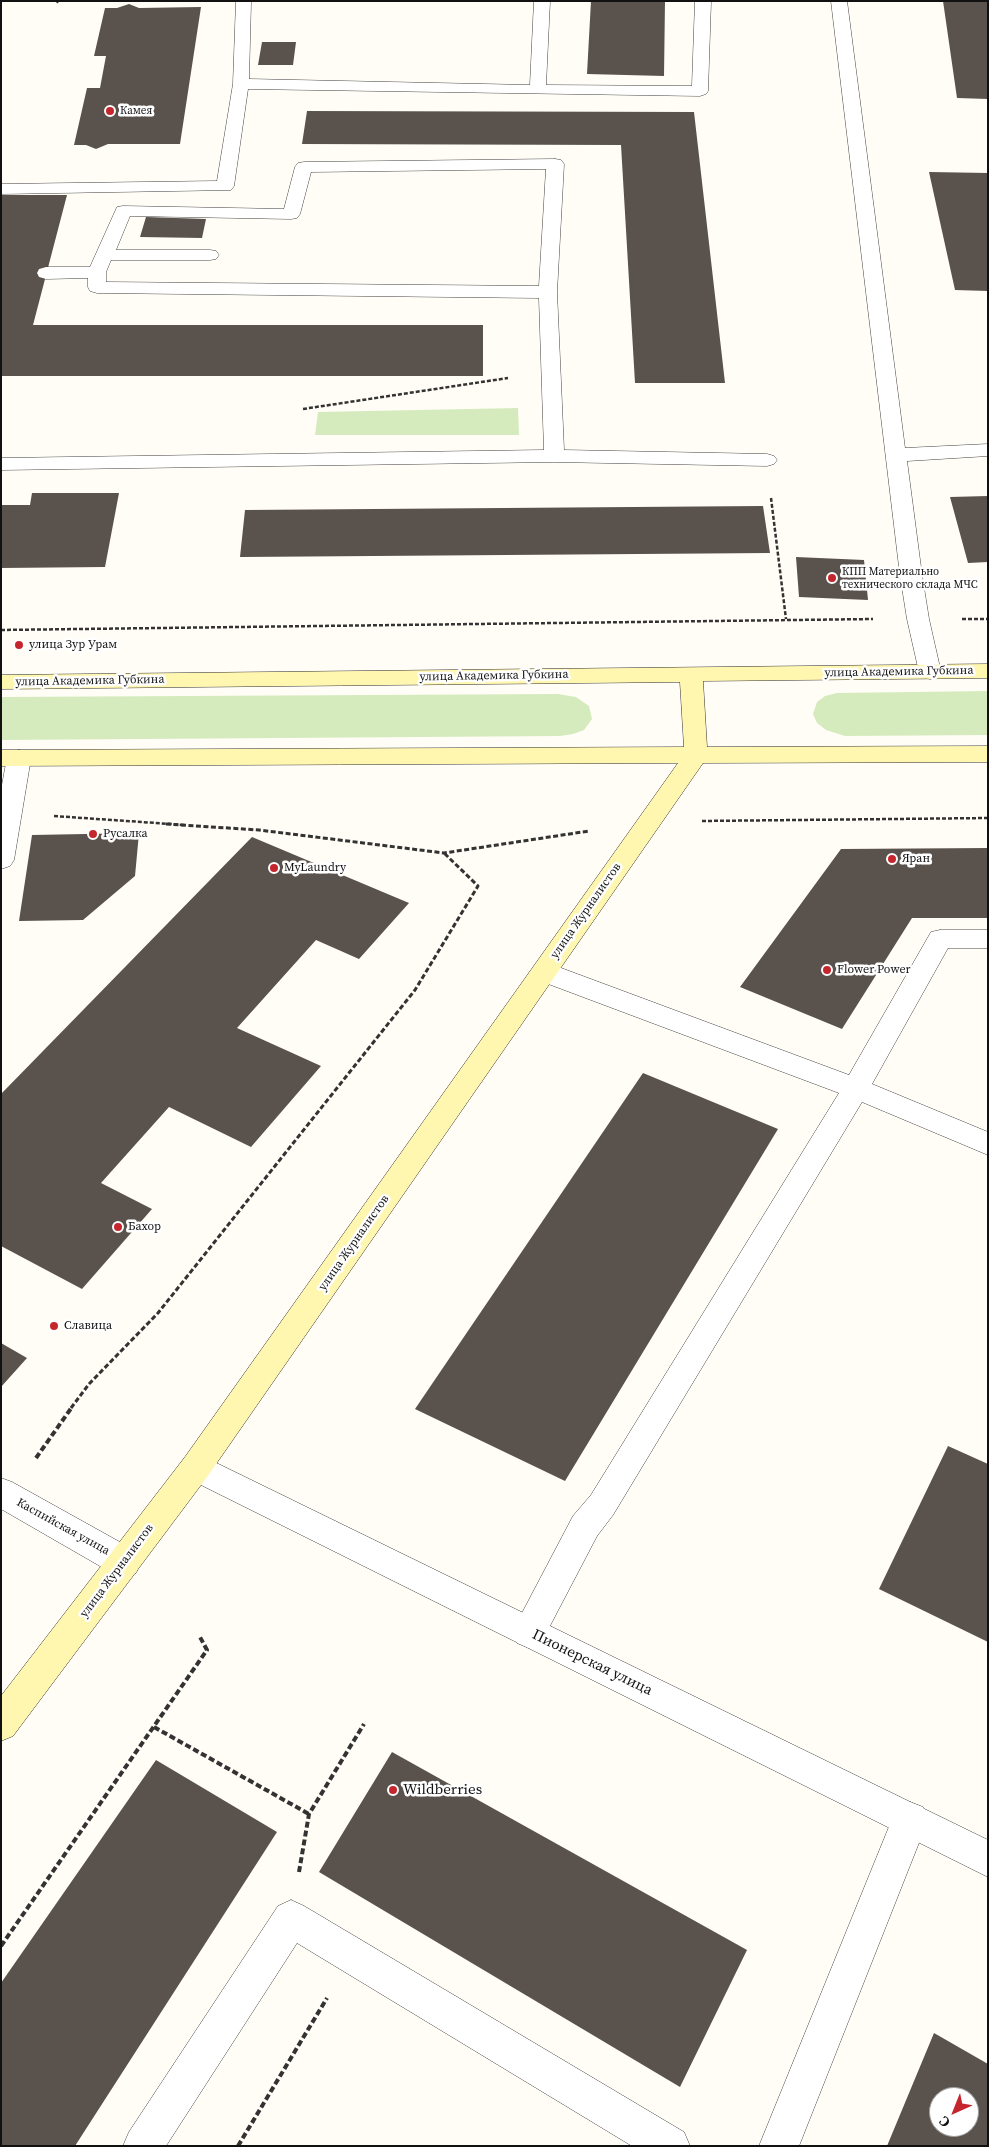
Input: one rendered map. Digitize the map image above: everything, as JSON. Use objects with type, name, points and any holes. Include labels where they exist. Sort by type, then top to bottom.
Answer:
[{"type":"street","points":[[538,90],[542,1]]},
{"type":"street","points":[[241,84],[538,90],[700,90],[703,1]]},
{"type":"street","points":[[839,1],[918,619],[930,672]]},
{"type":"street","points":[[1,189],[225,186],[241,84],[243,2]]},
{"type":"street","points":[[548,292],[97,288],[100,264],[123,211],[291,214],[304,167],[555,164],[548,292],[554,456]]},
{"type":"street","points":[[46,273],[100,264],[210,255]]},
{"type":"street","points":[[896,455],[988,450]]},
{"type":"street","points":[[1,464],[554,456],[767,460]]},
{"type":"street","name":"улица Академика Губкина","points":[[1,682],[988,671]]},
{"type":"street","points":[[691,674],[696,755]]},
{"type":"street","points":[[1,860],[10,813],[10,758],[988,754]]},
{"type":"street","name":"улица Журналистов","points":[[1,1724],[196,1467],[696,755]]},
{"type":"street","points":[[528,1632],[585,1526],[602,1505],[840,1116],[940,939],[988,939]]},
{"type":"street","points":[[544,972],[855,1088],[988,1144]]},
{"type":"street","name":"Пионерская улица","points":[[196,1467],[988,1859]]},
{"type":"street","name":"Каспийская улица","points":[[5,1495],[124,1562]]},
{"type":"street","points":[[779,2146],[910,1820]]},
{"type":"street","points":[[142,2146],[292,1919],[670,2146]]},
{"type":"path","points":[[303,409],[503,378]]},
{"type":"path","points":[[767,460],[786,619]]},
{"type":"path","points":[[1,630],[786,619],[988,619]]},
{"type":"path","points":[[10,813],[258,830],[444,853],[649,822],[988,818]]},
{"type":"path","points":[[5,1495],[89,1384],[158,1313],[415,990],[478,886],[444,853]]},
{"type":"path","points":[[1,1946],[207,1650],[200,1637]]},
{"type":"path","points":[[292,1919],[309,1814],[364,1724]]},
{"type":"path","points":[[154,1727],[309,1814]]},
{"type":"path","points":[[238,2146],[352,1956]]},
{"type":"green space","points":[[518,408],[519,435],[315,435],[318,412]]},
{"type":"green space","points":[[988,691],[988,735],[845,736],[826,730],[817,723],[813,714],[817,702],[825,696],[837,693]]},
{"type":"green space","points":[[558,694],[576,697],[589,706],[592,719],[584,730],[560,736],[1,740],[1,697]]},
{"type":"building","points":[[591,1],[665,1],[664,76],[587,74]]},
{"type":"building","points":[[943,1],[988,1],[988,99],[957,98]]},
{"type":"building","points":[[129,4],[139,8],[201,7],[180,144],[108,144],[96,149],[86,145],[74,145],[87,88],[100,88],[106,56],[94,56],[105,8],[117,8]]},
{"type":"building","points":[[262,42],[296,42],[293,65],[258,65]]},
{"type":"building","points":[[307,111],[694,112],[725,383],[635,383],[621,145],[302,144]]},
{"type":"building","points":[[929,172],[988,173],[988,291],[955,290]]},
{"type":"building","points":[[1,195],[67,195],[33,325],[483,325],[483,376],[1,376]]},
{"type":"building","points":[[146,217],[206,219],[202,238],[140,237]]},
{"type":"building","points":[[32,493],[119,493],[105,567],[1,568],[1,505],[30,505]]},
{"type":"building","points":[[988,496],[988,562],[968,563],[950,497]]},
{"type":"building","points":[[763,506],[770,553],[240,557],[245,510]]},
{"type":"building","name":"КПП Материально технического склада МЧС","points":[[796,557],[864,560],[868,600],[799,597]]},
{"type":"building","points":[[139,833],[135,876],[83,920],[19,921],[32,835]]},
{"type":"building","points":[[252,837],[409,903],[359,959],[316,940],[237,1028],[321,1066],[251,1147],[169,1107],[101,1183],[152,1209],[82,1289],[1,1246],[1,1094]]},
{"type":"building","points":[[988,848],[988,918],[912,918],[842,1029],[740,987],[841,849]]},
{"type":"building","points":[[643,1073],[778,1129],[565,1481],[415,1409]]},
{"type":"building","points":[[1,1343],[27,1358],[1,1387]]},
{"type":"building","points":[[948,1446],[988,1464],[988,1642],[879,1589]]},
{"type":"building","points":[[392,1752],[747,1950],[680,2087],[319,1872]]},
{"type":"building","points":[[156,1760],[277,1832],[75,2146],[1,2146],[1,1983]]},
{"type":"building","points":[[934,2033],[988,2064],[988,2146],[887,2146]]},
{"type":"place","name":"Камея","points":[[110,111]]},
{"type":"place","name":"КПП Материально технического склада МЧС","points":[[832,578]]},
{"type":"place","name":"улица Зур Урам","points":[[19,645]]},
{"type":"place","name":"Русалка","points":[[93,834]]},
{"type":"place","name":"Яран","points":[[892,859]]},
{"type":"place","name":"MyLaundry","points":[[274,868]]},
{"type":"place","name":"Flower Power","points":[[827,970]]},
{"type":"place","name":"Бахор","points":[[118,1227]]},
{"type":"place","name":"Славица","points":[[54,1326]]},
{"type":"place","name":"Wildberries","points":[[393,1790]]}]
